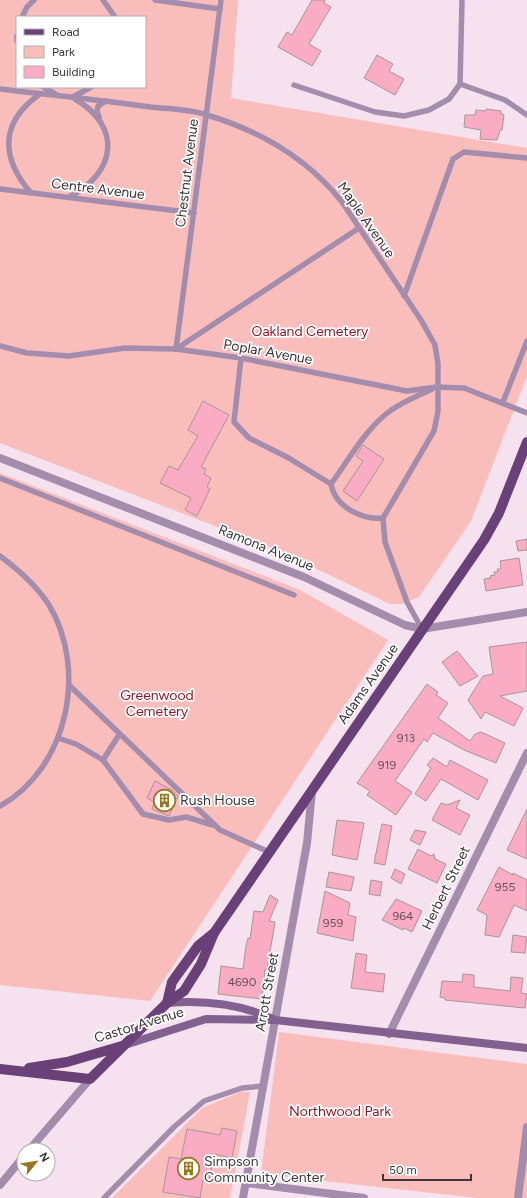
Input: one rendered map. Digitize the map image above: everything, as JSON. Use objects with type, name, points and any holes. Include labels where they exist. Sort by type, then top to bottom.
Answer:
[{"type":"main road","name":"Adams Avenue","points":[[167,1003],[172,982],[198,946],[214,933],[494,522],[527,442]]},
{"type":"main road","points":[[90,1079],[167,1003]]},
{"type":"main road","name":"Castor Avenue","points":[[12,1070],[67,1062],[124,1045]]},
{"type":"main road","name":"Castor Avenue","points":[[0,1069],[90,1079]]},
{"type":"street","name":"Ramona Avenue","points":[[0,458],[304,576],[405,625],[422,629],[527,612]]},
{"type":"street","name":"Herbert Street","points":[[388,1034],[527,753]]},
{"type":"street","name":"Arrott Street","points":[[243,1198],[307,843],[312,790]]},
{"type":"street","name":"Castor Avenue","points":[[167,1003],[194,1001],[253,1010],[275,1020]]},
{"type":"street","name":"Castor Avenue","points":[[124,1045],[206,1019],[275,1020],[388,1034],[527,1048]]},
{"type":"street","points":[[37,1142],[90,1079]]},
{"type":"street","points":[[518,1198],[527,1127]]},
{"type":"street","points":[[0,1185],[16,1166]]},
{"type":"street","points":[[246,1183],[364,1198]]},
{"type":"lane","points":[[22,16],[27,7],[34,0]]},
{"type":"lane","points":[[103,0],[114,16]]},
{"type":"lane","points":[[155,0],[220,9]]},
{"type":"lane","name":"Chestnut Avenue","points":[[176,349],[221,0]]},
{"type":"lane","points":[[294,85],[375,112],[404,116],[429,110],[449,99],[460,84],[462,0]]},
{"type":"lane","points":[[460,84],[505,100],[527,115]]},
{"type":"lane","points":[[45,88],[59,96]]},
{"type":"lane","points":[[88,88],[73,98],[88,106],[100,118]]},
{"type":"lane","name":"Maple Avenue","points":[[0,89],[206,114],[264,137],[310,168],[329,186],[421,320],[435,345],[438,364],[438,411],[434,431],[383,518]]},
{"type":"lane","points":[[32,193],[17,180],[8,166],[4,149],[4,138],[5,132],[12,117],[24,104],[40,94]]},
{"type":"lane","points":[[69,198],[94,181],[103,167],[108,151],[106,134],[97,111],[98,106],[106,101]]},
{"type":"lane","points":[[404,296],[453,159],[464,152],[527,158]]},
{"type":"lane","name":"Centre Avenue","points":[[0,189],[194,213]]},
{"type":"lane","points":[[176,349],[359,228]]},
{"type":"lane","points":[[502,402],[527,341]]},
{"type":"lane","name":"Poplar Avenue","points":[[0,346],[27,353],[69,356],[125,348],[176,349],[241,358],[406,391],[437,386],[464,388],[527,413]]},
{"type":"lane","points":[[241,358],[234,422],[249,438],[287,457],[331,484]]},
{"type":"lane","points":[[422,629],[413,614],[385,542],[383,518],[364,518],[339,502],[333,494],[331,484],[369,431],[386,414],[437,386]]},
{"type":"lane","points":[[0,478],[294,595]]},
{"type":"lane","points":[[0,556],[23,573],[49,606],[63,636],[68,661],[70,686],[66,714],[58,738],[44,765],[27,785],[0,806]]},
{"type":"lane","points":[[70,686],[214,826],[269,852]]},
{"type":"lane","points":[[102,760],[119,734]]},
{"type":"lane","points":[[58,738],[76,744],[102,760],[143,814],[169,820],[186,817],[214,826]]},
{"type":"lane","points":[[104,1198],[174,1127],[204,1101],[242,1088],[263,1086]]},
{"type":"green space","name":"Oakland Cemetery","points":[[0,0],[238,0],[231,98],[527,148],[527,376],[471,521],[419,597],[402,604],[390,604],[277,550],[0,443]]},
{"type":"green space","name":"Greenwood Cemetery","points":[[0,473],[300,590],[388,640],[150,1001],[0,985]]},
{"type":"green space","name":"Northwood Park","points":[[279,1032],[527,1064],[527,1198],[477,1198],[261,1174]]},
{"type":"green space","points":[[240,1092],[250,1092],[230,1198],[112,1198],[202,1108]]},
{"type":"building","points":[[312,0],[325,0],[324,3],[331,7],[309,44],[321,51],[312,66],[278,47],[287,32],[292,35]]},
{"type":"building","points":[[377,55],[393,64],[389,71],[404,79],[395,95],[364,78]]},
{"type":"building","points":[[486,109],[501,111],[501,114],[504,115],[502,130],[500,130],[497,140],[480,139],[481,130],[464,127],[465,115],[475,115],[476,110],[486,111]]},
{"type":"building","points":[[203,401],[229,415],[201,467],[206,469],[204,474],[211,478],[207,487],[210,489],[197,516],[185,510],[191,498],[160,483],[169,466],[178,470],[198,436],[188,430]]},
{"type":"building","points":[[363,445],[384,459],[357,501],[343,491],[363,461],[356,456]]},
{"type":"building","points":[[527,539],[527,550],[518,551],[516,541]]},
{"type":"building","points":[[519,558],[523,585],[486,591],[484,579],[491,578],[490,576],[495,575],[494,572],[498,572],[497,569],[501,569],[500,561]]},
{"type":"building","points":[[527,642],[527,691],[500,696],[523,708],[514,726],[485,712],[481,719],[468,700],[483,676],[493,674],[489,647]]},
{"type":"building","points":[[457,651],[478,676],[460,686],[442,662]]},
{"type":"building","points":[[427,684],[438,692],[436,695],[448,703],[438,718],[470,741],[475,734],[481,732],[505,743],[496,763],[464,750],[433,733],[427,742],[424,739],[395,781],[412,792],[396,815],[367,795],[370,791],[357,783]]},
{"type":"building","points":[[433,758],[447,767],[450,760],[488,780],[478,800],[441,779],[426,801],[415,794],[431,768],[427,765]]},
{"type":"building","name":"Rush House","points":[[155,781],[172,790],[178,796],[169,816],[152,809],[155,802],[147,798]]},
{"type":"building","points":[[460,800],[456,808],[470,815],[460,835],[432,820],[441,803],[447,805]]},
{"type":"building","points":[[527,809],[527,859],[507,850]]},
{"type":"building","points":[[337,820],[364,823],[357,860],[332,855]]},
{"type":"building","points":[[382,824],[392,826],[385,865],[374,863]]},
{"type":"building","points":[[415,830],[426,832],[420,845],[410,840]]},
{"type":"building","points":[[418,849],[431,856],[434,854],[435,859],[446,864],[437,883],[408,869]]},
{"type":"building","points":[[499,867],[513,875],[513,873],[527,880],[527,911],[514,905],[499,937],[485,935],[487,915],[477,910]]},
{"type":"building","points":[[395,869],[405,874],[401,884],[391,878]]},
{"type":"building","points":[[329,872],[354,877],[351,891],[326,887]]},
{"type":"building","points":[[371,880],[382,882],[380,896],[369,894]]},
{"type":"building","points":[[325,891],[350,903],[348,915],[356,917],[353,941],[317,933]]},
{"type":"building","points":[[270,895],[278,900],[269,921],[275,922],[267,970],[265,969],[262,999],[218,994],[221,966],[243,969],[246,946],[248,938],[250,939],[254,911],[263,912]]},
{"type":"building","points":[[396,899],[422,911],[412,932],[404,928],[403,930],[382,920]]},
{"type":"building","points":[[513,935],[527,937],[525,953],[511,952]]},
{"type":"building","points":[[356,953],[367,955],[365,972],[385,974],[383,992],[351,988]]},
{"type":"building","points":[[463,974],[474,975],[474,987],[510,991],[511,977],[523,978],[521,993],[527,994],[525,1008],[445,1000],[445,998],[440,997],[442,981],[462,982]]},
{"type":"building","name":"Simpson Community Center","points":[[222,1128],[237,1131],[232,1158],[214,1154],[209,1181],[203,1180],[200,1198],[163,1192],[169,1157],[181,1159],[187,1129],[220,1135]]},
{"type":"place","name":"Rush House","points":[[164,800]]},
{"type":"place","name":"Simpson Community Center","points":[[189,1169]]}]
